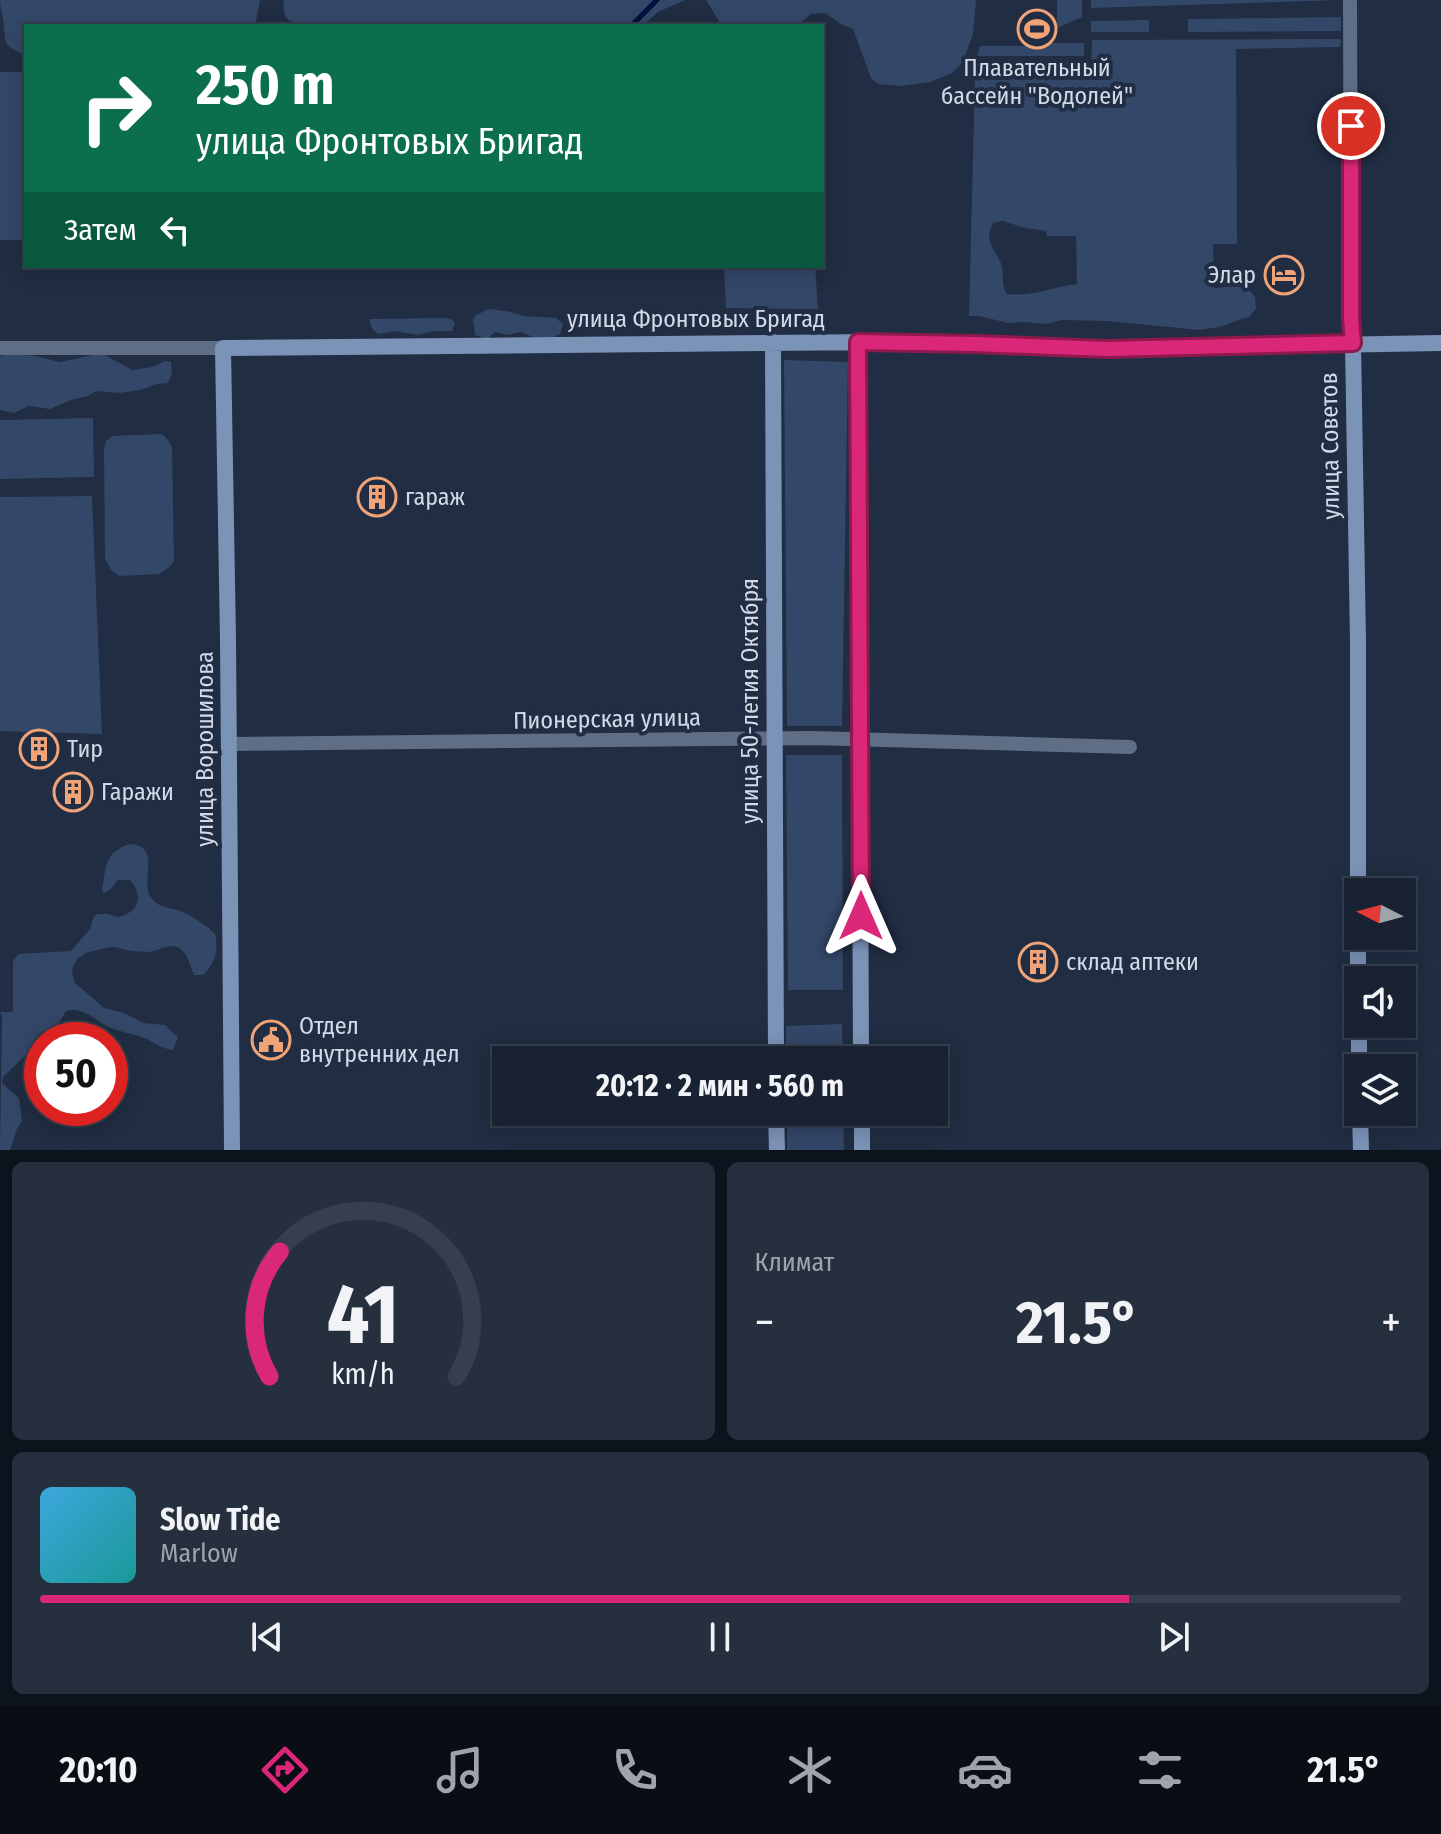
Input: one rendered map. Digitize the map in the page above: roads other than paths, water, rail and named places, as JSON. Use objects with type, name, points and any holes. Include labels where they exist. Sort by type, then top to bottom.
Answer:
[{"type":"main road","name":"улица 50-летия Октября","points":[[773,342],[776,1046]]},
{"type":"main road","name":"улица Фронтовых Бригад","points":[[223,348],[858,342],[1107,349],[1441,343]]},
{"type":"main road","points":[[858,342],[861,1046]]},
{"type":"main road","name":"улица Советов","points":[[1353,343],[1358,878]]},
{"type":"main road","name":"улица Ворошилова","points":[[223,348],[232,1150]]},
{"type":"main road","points":[[776,1126],[777,1150]]},
{"type":"main road","points":[[862,1126],[862,1150]]},
{"type":"main road","points":[[1360,1126],[1361,1150]]},
{"type":"street","name":"улица Советов","points":[[1350,0],[1353,343]]},
{"type":"street","name":"улица Фронтовых Бригад","points":[[0,348],[223,348]]},
{"type":"street","name":"Пионерская улица","points":[[228,744],[860,739],[1130,747]]},
{"type":"waterway","points":[[633,24],[657,0]]},
{"type":"place","name":"Плавательный бассейн \"Водолей\"","points":[[1037,29]]},
{"type":"place","name":"Элар","points":[[1284,275]]},
{"type":"place","name":"гараж","points":[[377,497]]},
{"type":"place","name":"Тир","points":[[39,749]]},
{"type":"place","name":"Гаражи","points":[[73,792]]},
{"type":"place","name":"склад аптеки","points":[[1038,962]]},
{"type":"place","name":"Отдел внутренних дел","points":[[271,1040]]}]
